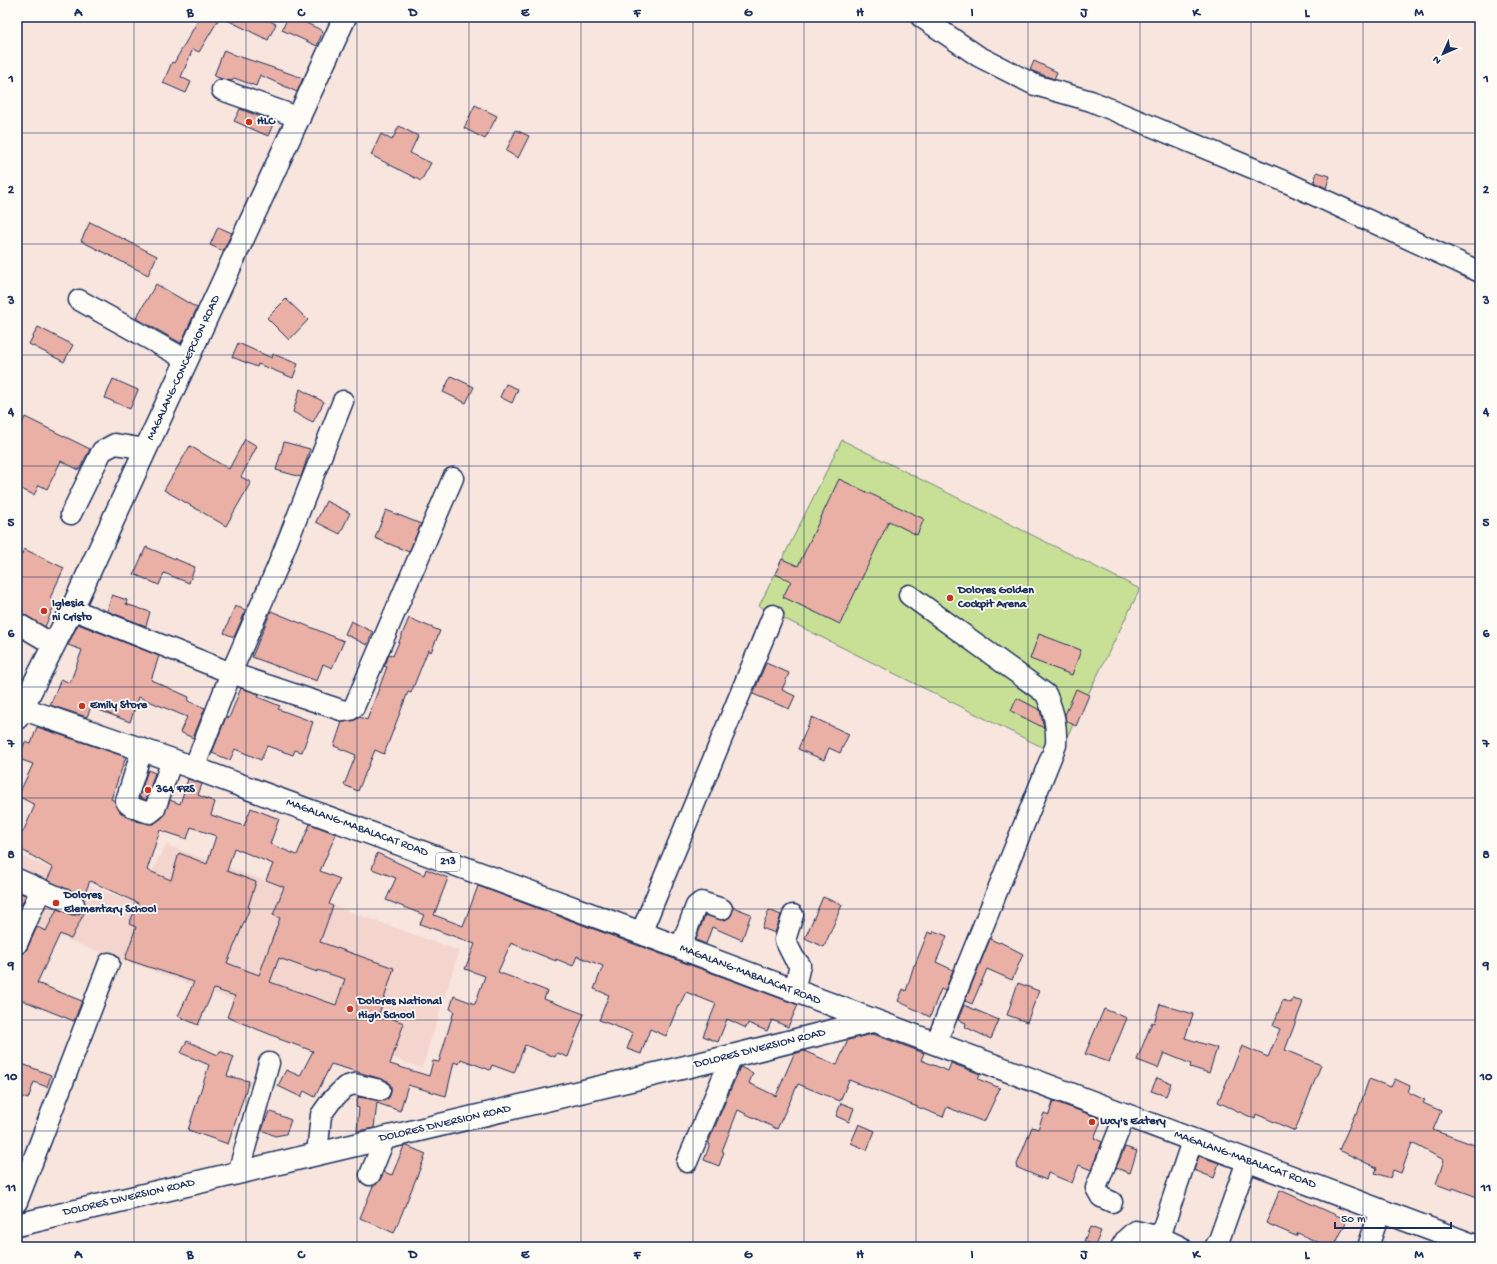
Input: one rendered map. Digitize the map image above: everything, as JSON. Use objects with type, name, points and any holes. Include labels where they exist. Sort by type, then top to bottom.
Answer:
[{"type":"main road","name":"MAGALANG-CONCEPCION ROAD","points":[[18,711],[72,609],[346,17]]},
{"type":"main road","name":"MAGALANG-MABALACAT ROAD","points":[[18,711],[194,768],[641,933],[872,1021],[936,1043],[1192,1141],[1478,1247]]},
{"type":"main road","name":"DOLORES DIVERSION ROAD","points":[[17,1225],[732,1056],[872,1021]]},
{"type":"street","points":[[921,17],[978,56],[1036,85],[1091,101],[1279,179],[1480,272]]},
{"type":"street","points":[[222,90],[300,118]]},
{"type":"street","points":[[79,300],[187,360]]},
{"type":"street","points":[[194,768],[231,672],[277,568],[343,401]]},
{"type":"street","points":[[71,514],[102,451],[115,444],[146,449]]},
{"type":"street","points":[[72,609],[231,672],[344,711],[350,710],[354,707],[453,478]]},
{"type":"street","points":[[909,595],[1046,694],[1055,714],[1056,728],[1056,745],[936,1043]]},
{"type":"street","points":[[641,933],[772,615]]},
{"type":"street","points":[[17,623],[54,645]]},
{"type":"street","points":[[142,750],[126,801],[130,805],[150,813],[155,809],[172,760]]},
{"type":"street","points":[[17,879],[74,904]]},
{"type":"street","points":[[17,944],[40,889]]},
{"type":"street","points":[[680,949],[696,906],[701,902],[722,909]]},
{"type":"street","points":[[793,915],[785,940],[794,958],[800,965],[794,991]]},
{"type":"street","points":[[17,1202],[109,963]]},
{"type":"street","points":[[687,1162],[732,1056]]},
{"type":"street","points":[[238,1173],[268,1063]]},
{"type":"street","points":[[317,1154],[321,1115],[331,1101],[345,1087],[354,1084],[380,1090]]},
{"type":"street","points":[[1112,1202],[1101,1197],[1096,1188],[1125,1115]]},
{"type":"street","points":[[370,1175],[385,1138]]},
{"type":"street","points":[[1159,1242],[1192,1141]]},
{"type":"street","points":[[1215,1247],[1219,1240],[1247,1161]]},
{"type":"street","points":[[1368,1247],[1380,1211]]},
{"type":"street","points":[[1121,1247],[1126,1238],[1135,1231],[1159,1242],[1181,1247]]},
{"type":"shaded area","name":"Dolores National High School","points":[[166,845],[459,951],[422,1068],[81,945],[17,917],[17,854],[99,890],[136,902]]},
{"type":"green space","name":"Dolores Golden Cockpit Arena","points":[[842,440],[1140,589],[1058,755],[759,606]]},
{"type":"building","points":[[200,17],[220,17],[199,52],[193,49],[181,77],[191,82],[186,93],[163,83],[172,62],[174,63]]},
{"type":"building","points":[[221,17],[262,17],[276,24],[268,40]]},
{"type":"building","points":[[288,17],[294,17],[323,31],[317,46],[282,30]]},
{"type":"building","points":[[224,50],[303,78],[297,92],[260,75],[256,86],[234,78],[232,81],[214,76]]},
{"type":"building","points":[[1034,61],[1057,72],[1054,79],[1030,70]]},
{"type":"building","points":[[475,105],[497,116],[485,139],[464,128]]},
{"type":"building","points":[[240,109],[274,122],[268,136],[234,121]]},
{"type":"building","points":[[399,126],[418,136],[410,153],[431,163],[421,181],[371,155],[381,134],[392,140]]},
{"type":"building","points":[[516,130],[529,136],[518,158],[506,151]]},
{"type":"building","points":[[1317,172],[1330,176],[1326,188],[1314,182]]},
{"type":"building","points":[[90,222],[157,256],[148,275],[81,241]]},
{"type":"building","points":[[218,227],[232,233],[223,251],[210,245]]},
{"type":"building","points":[[156,284],[197,308],[181,343],[136,318]]},
{"type":"building","points":[[286,299],[308,320],[289,340],[267,318]]},
{"type":"building","points":[[38,327],[73,345],[64,362],[29,344]]},
{"type":"building","points":[[238,343],[272,358],[273,354],[298,364],[293,378],[258,364],[257,367],[232,357]]},
{"type":"building","points":[[451,376],[474,387],[466,403],[443,392]]},
{"type":"building","points":[[113,379],[138,390],[130,409],[105,398]]},
{"type":"building","points":[[506,384],[518,389],[512,403],[500,397]]},
{"type":"building","points":[[300,389],[324,402],[313,422],[293,412]]},
{"type":"building","points":[[25,417],[90,449],[79,470],[61,461],[47,489],[39,485],[34,495],[17,487],[17,434]]},
{"type":"building","points":[[245,439],[257,446],[241,477],[251,482],[226,526],[164,490],[190,446],[229,469]]},
{"type":"building","points":[[284,442],[310,449],[301,477],[276,470]]},
{"type":"building","points":[[839,479],[924,519],[917,535],[889,521],[840,624],[783,597],[791,581],[775,574],[782,559],[798,566]]},
{"type":"building","points":[[326,501],[350,513],[340,534],[316,522]]},
{"type":"building","points":[[386,510],[421,524],[409,552],[375,538]]},
{"type":"building","points":[[146,547],[195,567],[189,583],[164,573],[159,585],[134,574]]},
{"type":"building","points":[[24,549],[64,568],[50,598],[56,601],[45,627],[17,612],[17,564]]},
{"type":"building","points":[[112,595],[127,600],[126,604],[150,612],[146,626],[107,611]]},
{"type":"building","points":[[235,606],[246,610],[234,637],[224,633]]},
{"type":"building","points":[[271,611],[344,641],[332,668],[323,664],[317,681],[252,657]]},
{"type":"building","points":[[409,618],[440,631],[431,652],[428,650],[411,693],[408,692],[384,754],[375,750],[358,791],[344,785],[356,755],[334,746],[342,722],[352,721],[360,717],[367,720],[387,667],[384,666],[389,654],[393,656]]},
{"type":"building","points":[[351,621],[373,632],[367,645],[345,634]]},
{"type":"building","points":[[78,624],[159,656],[151,680],[189,697],[188,701],[205,708],[193,738],[180,732],[187,717],[139,697],[130,722],[91,707],[87,717],[50,705],[61,679],[70,683],[82,650],[68,645]]},
{"type":"building","points":[[1039,634],[1081,650],[1072,675],[1030,659]]},
{"type":"building","points":[[766,663],[789,673],[782,690],[795,696],[789,709],[753,694]]},
{"type":"building","points":[[241,688],[259,694],[258,697],[280,706],[278,709],[313,722],[302,752],[295,750],[293,755],[267,746],[261,760],[235,749],[230,760],[212,753],[226,717],[229,718]]},
{"type":"building","points":[[1076,689],[1089,695],[1076,726],[1066,721],[1065,715]]},
{"type":"building","points":[[1017,698],[1040,710],[1044,728],[1011,711]]},
{"type":"building","points":[[812,717],[849,734],[840,753],[829,748],[824,760],[798,749]]},
{"type":"building","points":[[37,727],[126,757],[111,799],[115,801],[120,812],[136,821],[153,824],[162,818],[170,800],[180,804],[188,779],[202,784],[198,795],[215,802],[211,815],[244,826],[251,808],[279,819],[270,844],[297,855],[310,824],[336,834],[320,871],[340,879],[329,904],[333,906],[320,942],[394,968],[379,1014],[404,1023],[390,1064],[429,1076],[433,1061],[439,1062],[454,1011],[450,1009],[454,996],[475,1004],[485,976],[465,969],[475,944],[420,924],[424,915],[386,900],[396,878],[372,869],[377,853],[424,875],[426,869],[448,878],[434,915],[463,926],[478,886],[798,1005],[788,1027],[772,1020],[767,1031],[748,1023],[746,1028],[727,1019],[718,1042],[703,1036],[716,1004],[686,992],[678,1006],[666,1036],[650,1029],[641,1054],[627,1049],[633,1033],[599,1020],[609,995],[594,989],[603,966],[577,956],[573,966],[556,959],[556,961],[511,943],[498,972],[547,991],[544,999],[584,1014],[568,1057],[557,1053],[555,1057],[525,1045],[514,1073],[492,1065],[490,1070],[461,1059],[459,1064],[454,1062],[446,1096],[408,1085],[400,1111],[377,1103],[374,1128],[357,1131],[359,1108],[356,1107],[358,1097],[384,1101],[389,1098],[391,1092],[391,1086],[388,1081],[331,1064],[315,1097],[304,1091],[301,1097],[278,1086],[286,1070],[300,1076],[313,1051],[279,1039],[227,1017],[235,996],[214,989],[198,1025],[178,1016],[194,982],[125,959],[136,927],[129,924],[138,903],[90,881],[83,897],[47,880],[53,868],[17,847],[17,829],[23,832],[35,805],[18,796],[33,764],[19,759],[25,742],[31,744]],"holes":[[[191,827],[216,836],[207,864],[179,853],[171,880],[147,870],[160,830],[187,839]],[[234,848],[273,864],[266,880],[284,887],[273,915],[280,918],[259,975],[227,963],[250,908],[248,907],[256,882],[227,871]],[[279,958],[317,972],[317,970],[345,979],[336,1005],[270,982]]]},
{"type":"building","points":[[148,770],[155,773],[146,800],[139,797]]},
{"type":"building","points":[[17,892],[26,895],[17,915]]},
{"type":"building","points":[[823,897],[842,905],[824,947],[805,938]]},
{"type":"building","points":[[733,907],[751,914],[742,940],[712,927],[706,944],[696,940],[705,915],[725,920],[730,917]]},
{"type":"building","points":[[57,909],[75,915],[85,911],[71,939],[60,934],[37,983],[82,1001],[74,1021],[17,998],[17,955],[23,953],[27,949],[37,927],[46,931]]},
{"type":"building","points":[[769,910],[781,915],[775,933],[762,928]]},
{"type":"building","points":[[934,931],[947,936],[936,962],[953,970],[945,991],[941,989],[930,1017],[898,1001],[903,989],[906,991],[914,965],[928,932],[933,934]]},
{"type":"building","points":[[990,939],[999,943],[1000,942],[1023,954],[1012,980],[987,969],[972,1004],[965,1001]]},
{"type":"building","points":[[1018,983],[1039,991],[1027,1022],[1007,1015]]},
{"type":"building","points":[[1293,999],[1303,1002],[1285,1050],[1321,1065],[1295,1131],[1256,1114],[1255,1119],[1218,1102],[1242,1046],[1268,1057],[1280,1029],[1273,1026],[1283,1000],[1291,1003]]},
{"type":"building","points":[[1160,1004],[1193,1014],[1185,1038],[1217,1048],[1209,1073],[1190,1067],[1191,1064],[1164,1053],[1158,1068],[1137,1060],[1152,1022],[1154,1023]]},
{"type":"building","points":[[964,1005],[999,1020],[991,1039],[965,1027],[966,1023],[958,1020]]},
{"type":"building","points":[[1104,1009],[1127,1018],[1109,1062],[1085,1054]]},
{"type":"building","points":[[873,1034],[924,1053],[921,1060],[948,1071],[951,1063],[980,1074],[978,1079],[1000,1088],[984,1122],[947,1107],[943,1117],[849,1080],[840,1101],[798,1084],[777,1129],[738,1110],[722,1151],[724,1152],[719,1166],[704,1160],[710,1144],[708,1143],[740,1067],[753,1073],[749,1083],[776,1096],[794,1054],[804,1051],[837,1065],[848,1040]]},
{"type":"building","points":[[187,1041],[218,1055],[220,1051],[234,1057],[227,1076],[249,1081],[228,1144],[188,1130],[209,1065],[181,1053]]},
{"type":"building","points":[[17,1062],[51,1075],[47,1087],[34,1082],[28,1099],[17,1095]]},
{"type":"building","points":[[1157,1078],[1171,1083],[1166,1096],[1151,1091]]},
{"type":"building","points":[[1369,1079],[1391,1087],[1395,1079],[1410,1086],[1408,1092],[1425,1100],[1423,1103],[1441,1111],[1433,1130],[1480,1147],[1480,1198],[1453,1188],[1452,1190],[1436,1184],[1444,1160],[1412,1143],[1401,1173],[1393,1170],[1390,1178],[1375,1173],[1377,1168],[1339,1150],[1355,1114],[1357,1114]]},
{"type":"building","points":[[1053,1101],[1102,1119],[1094,1138],[1102,1142],[1091,1170],[1079,1165],[1072,1183],[1048,1173],[1046,1180],[1016,1167],[1032,1127],[1038,1129],[1044,1113],[1049,1115]]},
{"type":"building","points":[[841,1103],[854,1108],[849,1122],[836,1116]]},
{"type":"building","points":[[269,1111],[291,1120],[286,1134],[275,1136],[262,1130]]},
{"type":"building","points":[[859,1124],[875,1131],[867,1150],[851,1143]]},
{"type":"building","points":[[404,1146],[426,1154],[394,1233],[360,1218],[373,1186],[380,1180],[384,1172],[392,1175]]},
{"type":"building","points":[[1125,1147],[1137,1151],[1130,1173],[1116,1168]]},
{"type":"building","points":[[1199,1156],[1219,1163],[1214,1178],[1194,1170]]},
{"type":"building","points":[[1280,1190],[1347,1220],[1334,1247],[1328,1247],[1298,1233],[1296,1236],[1266,1223]]},
{"type":"building","points":[[1090,1227],[1101,1231],[1095,1246],[1084,1241]]},
{"type":"place","name":"HLC","points":[[249,122]]},
{"type":"place","name":"Dolores Golden Cockpit Arena","points":[[950,598]]},
{"type":"place","name":"Iglesia ni Cristo","points":[[44,611]]},
{"type":"place","name":"Emily Store","points":[[82,706]]},
{"type":"place","name":"364 FRS","points":[[148,790]]},
{"type":"place","name":"Dolores Elementary School","points":[[56,903]]},
{"type":"place","name":"Dolores National High School","points":[[350,1009]]},
{"type":"place","name":"Lucy's Eatery","points":[[1092,1122]]}]
